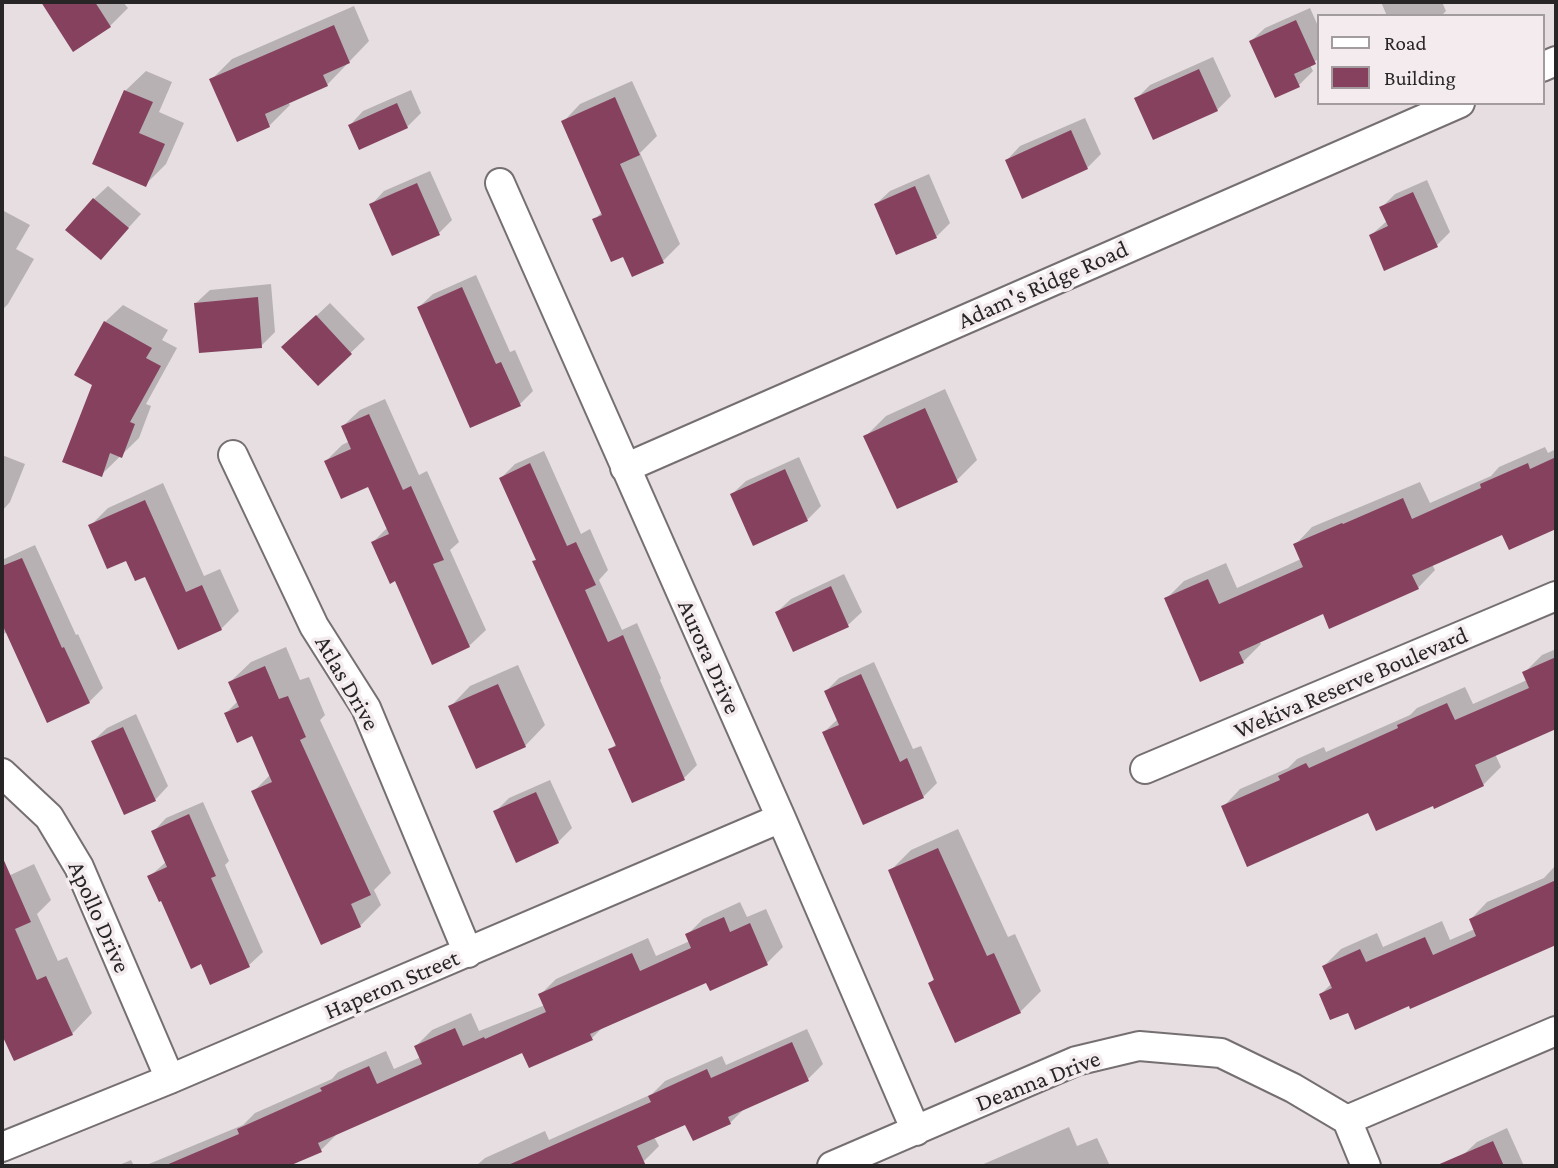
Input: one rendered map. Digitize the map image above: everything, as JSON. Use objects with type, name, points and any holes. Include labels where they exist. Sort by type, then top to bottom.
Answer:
[{"type":"street","name":"Adam's Ridge Road","points":[[625,468],[1455,105]]},
{"type":"street","name":"Aurora Drive","points":[[500,183],[781,818],[916,1131]]},
{"type":"street","name":"Atlas Drive","points":[[233,455],[314,626],[366,708],[468,953]]},
{"type":"street","name":"Wekiva Reserve Boulevard","points":[[1145,769],[1556,596]]},
{"type":"street","name":"Apollo Drive","points":[[2,773],[49,817],[79,867],[170,1079]]},
{"type":"street","name":"Haperon Street","points":[[2,1147],[170,1079],[781,818]]},
{"type":"street","points":[[1366,1166],[1347,1120],[1556,1031]]},
{"type":"street","name":"Deanna Drive","points":[[832,1166],[1076,1061],[1139,1046],[1221,1052],[1293,1088],[1347,1120]]},
{"type":"building","points":[[41,2],[95,2],[111,27],[73,52]]},
{"type":"building","points":[[1296,20],[1316,64],[1294,74],[1300,87],[1275,98],[1249,41]]},
{"type":"building","points":[[334,25],[350,63],[323,75],[328,86],[265,114],[270,127],[237,142],[209,79]]},
{"type":"building","points":[[1199,69],[1218,111],[1153,140],[1134,98]]},
{"type":"building","points":[[124,90],[153,102],[139,133],[165,144],[146,187],[92,164]]},
{"type":"building","points":[[615,97],[640,155],[620,164],[664,263],[632,277],[623,257],[611,262],[592,219],[602,215],[561,121]]},
{"type":"building","points":[[397,103],[408,128],[359,150],[348,125]]},
{"type":"building","points":[[1071,130],[1088,169],[1022,199],[1005,160]]},
{"type":"building","points":[[417,183],[440,235],[392,256],[369,204]]},
{"type":"building","points":[[915,186],[937,238],[896,255],[874,204]]},
{"type":"building","points":[[1413,192],[1438,247],[1384,271],[1369,235],[1388,226],[1379,207]]},
{"type":"building","points":[[93,198],[129,228],[101,260],[65,230]]},
{"type":"building","points":[[462,287],[496,364],[501,362],[521,406],[470,428],[417,307]]},
{"type":"building","points":[[258,297],[262,348],[199,353],[194,303]]},
{"type":"building","points":[[316,315],[352,354],[318,386],[281,347]]},
{"type":"building","points":[[104,321],[152,348],[146,358],[161,366],[130,422],[135,424],[122,458],[110,453],[102,477],[62,462],[92,385],[74,375]]},
{"type":"building","points":[[925,408],[958,482],[897,509],[863,436]]},
{"type":"building","points":[[369,414],[403,490],[411,486],[444,560],[433,564],[470,647],[432,665],[395,581],[390,584],[371,542],[389,534],[368,487],[341,499],[324,461],[351,449],[341,426]]},
{"type":"building","points":[[1556,457],[1556,529],[1509,550],[1502,535],[1412,575],[1419,589],[1329,629],[1323,614],[1239,652],[1244,663],[1200,682],[1164,598],[1208,579],[1219,604],[1303,567],[1293,544],[1403,498],[1412,519],[1528,463],[1530,469]]},
{"type":"building","points":[[530,463],[567,546],[576,542],[596,585],[585,590],[608,642],[623,635],[685,780],[632,803],[608,749],[616,746],[532,561],[536,560],[499,478]]},
{"type":"building","points":[[785,469],[808,521],[753,546],[730,494]]},
{"type":"building","points":[[145,500],[186,592],[202,585],[222,630],[178,650],[145,577],[135,581],[126,561],[107,569],[88,525]]},
{"type":"building","points":[[22,558],[90,703],[47,723],[2,624],[2,566]]},
{"type":"building","points":[[831,586],[849,627],[793,652],[775,612]]},
{"type":"building","points":[[1556,657],[1556,729],[1475,765],[1484,786],[1376,831],[1368,813],[1247,867],[1221,806],[1280,780],[1278,776],[1306,763],[1309,768],[1447,703],[1455,720],[1529,688],[1522,672]]},
{"type":"building","points":[[265,666],[279,699],[288,696],[306,737],[300,740],[371,895],[351,904],[361,927],[321,945],[251,791],[272,782],[252,736],[237,743],[224,713],[239,707],[228,682]]},
{"type":"building","points":[[861,674],[900,762],[907,758],[924,798],[863,825],[822,732],[839,725],[824,691]]},
{"type":"building","points":[[498,684],[526,747],[476,769],[448,706]]},
{"type":"building","points":[[123,727],[156,801],[124,815],[91,741]]},
{"type":"building","points":[[536,792],[559,843],[516,863],[493,811]]},
{"type":"building","points":[[189,814],[216,876],[211,878],[250,967],[210,985],[201,964],[191,969],[147,876],[167,867],[151,831]]},
{"type":"building","points":[[938,848],[987,956],[994,953],[1021,1013],[955,1043],[928,983],[934,980],[888,870]]},
{"type":"building","points":[[2,856],[31,922],[15,929],[37,980],[46,976],[73,1035],[14,1061],[2,1035]]},
{"type":"building","points":[[1556,880],[1556,945],[1355,1030],[1348,1013],[1330,1020],[1319,994],[1332,988],[1322,966],[1360,949],[1366,962],[1425,937],[1433,955],[1476,936],[1469,919]]},
{"type":"building","points":[[724,917],[730,932],[750,923],[768,965],[710,991],[706,983],[590,1034],[593,1040],[529,1068],[522,1053],[318,1143],[322,1152],[289,1166],[164,1166],[239,1134],[237,1129],[322,1091],[320,1088],[369,1066],[377,1084],[422,1064],[414,1046],[455,1028],[463,1046],[546,1012],[538,994],[632,953],[640,971],[691,948],[685,934]]},
{"type":"building","points":[[792,1042],[809,1081],[728,1117],[731,1124],[693,1141],[685,1125],[637,1146],[646,1166],[506,1166],[651,1102],[648,1096],[707,1069],[711,1078]]},
{"type":"building","points":[[1493,1141],[1504,1166],[1435,1166]]}]
